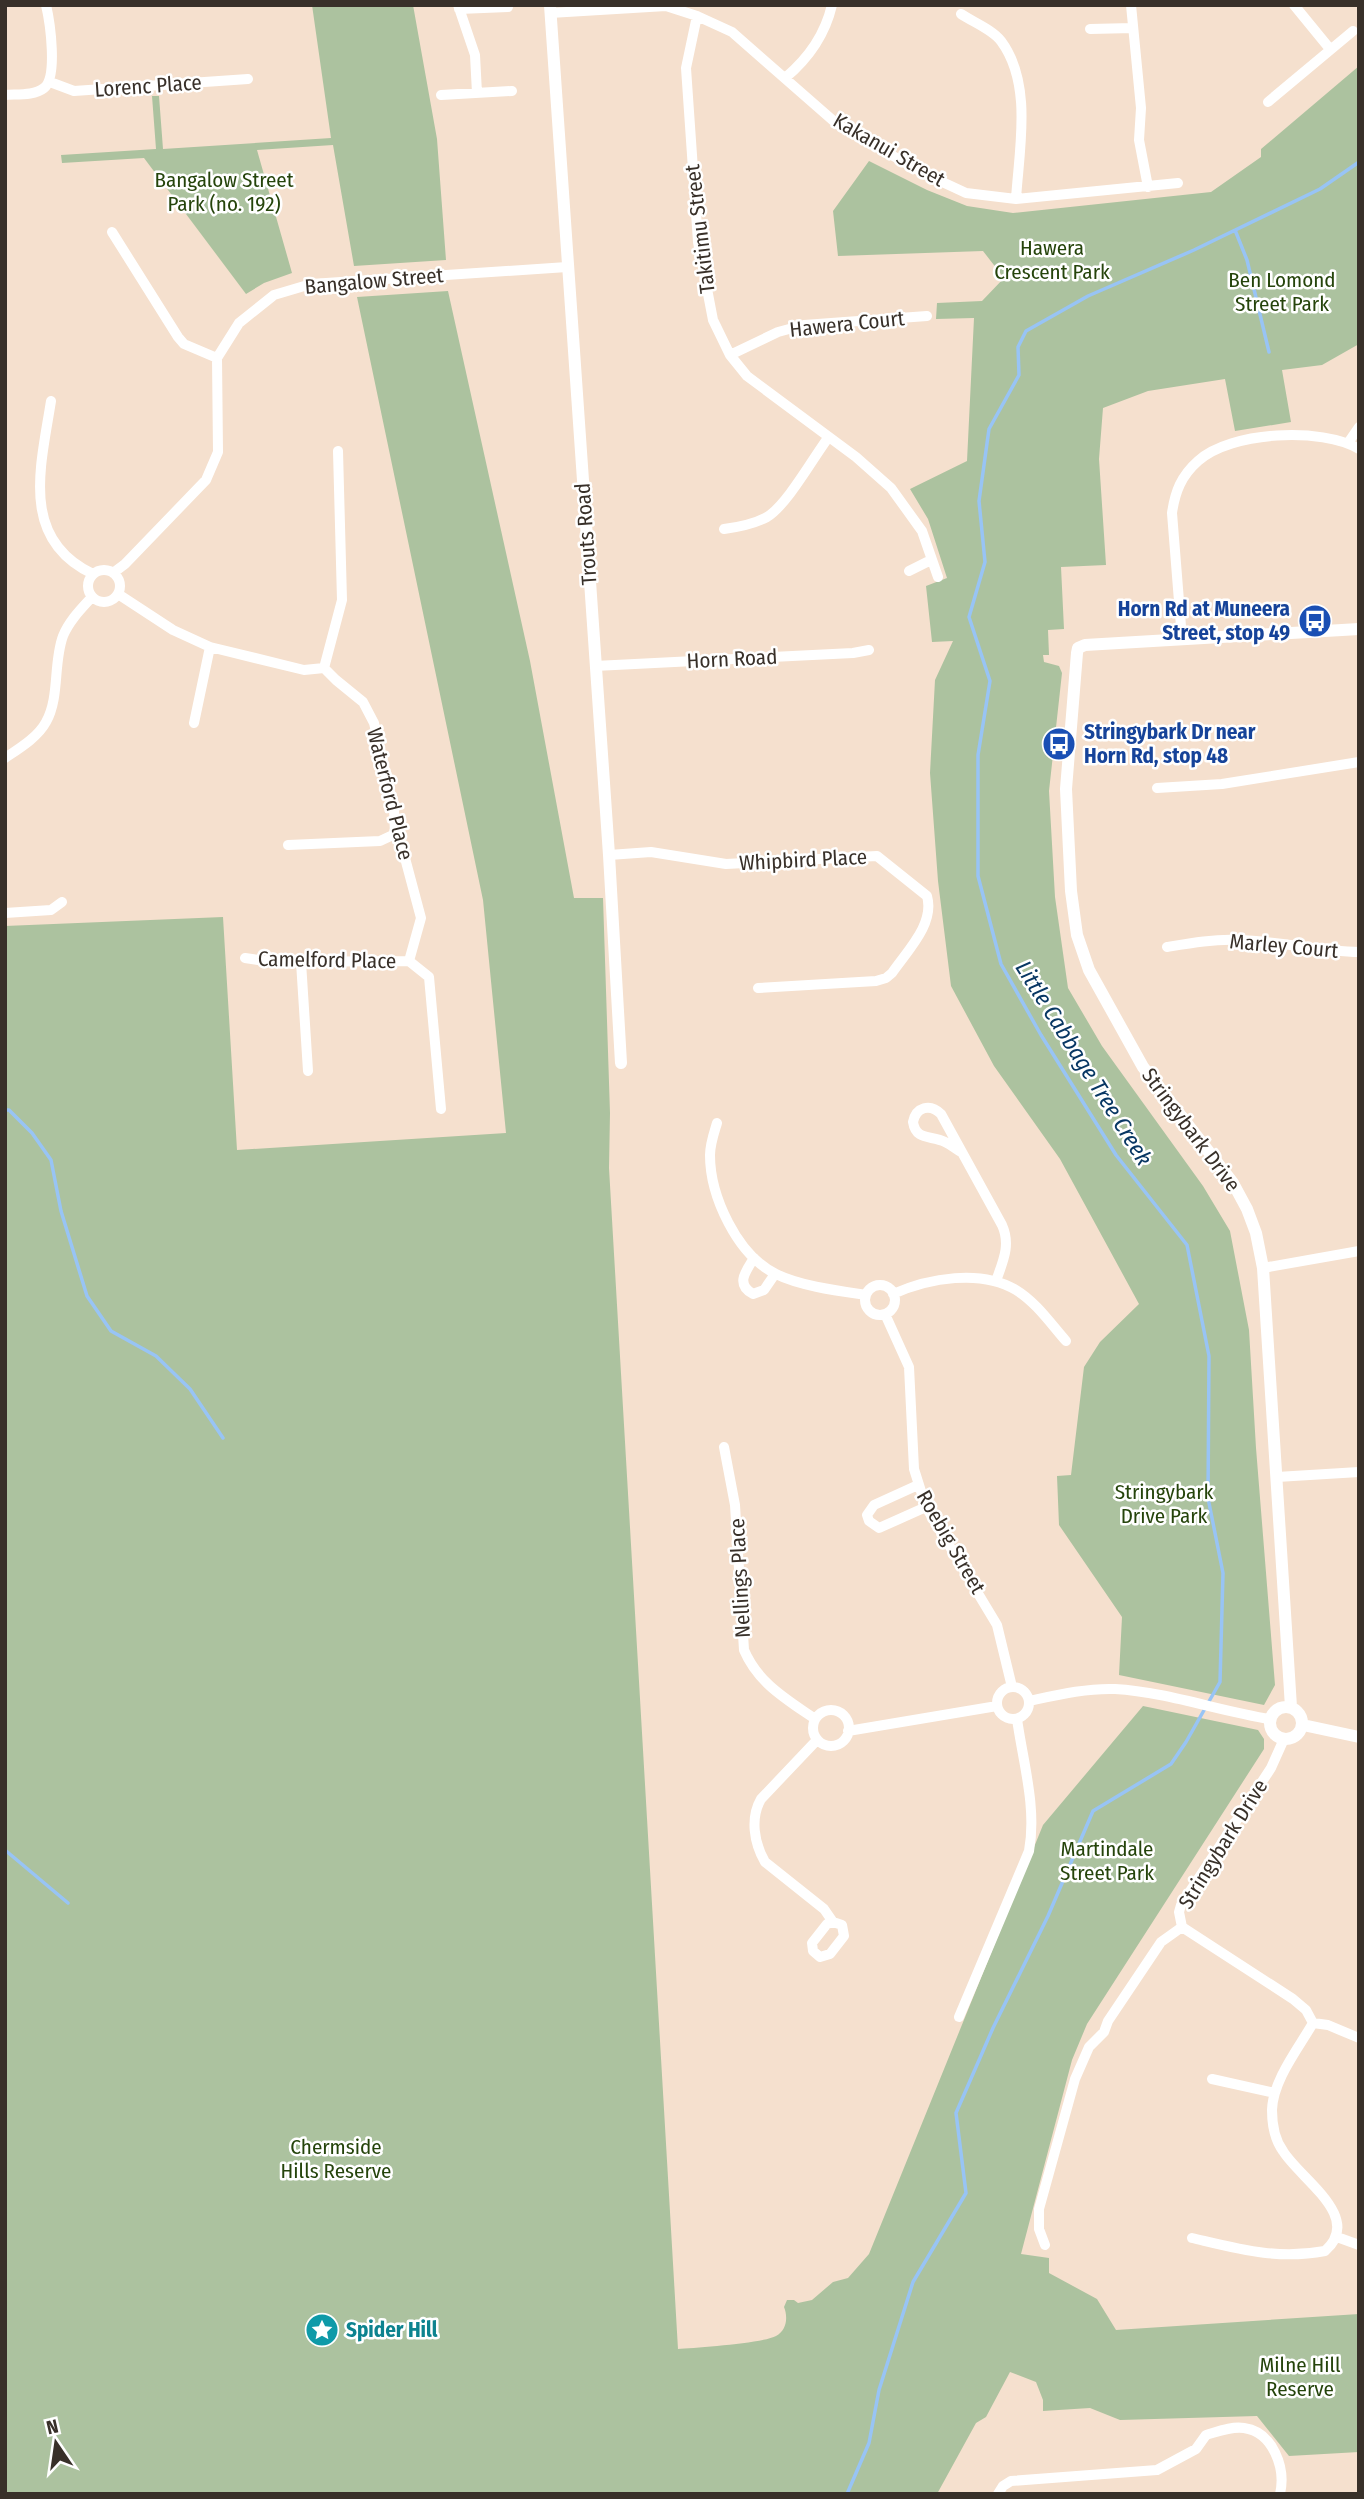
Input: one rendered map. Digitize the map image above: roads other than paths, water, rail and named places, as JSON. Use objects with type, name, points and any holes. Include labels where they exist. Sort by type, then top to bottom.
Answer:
[{"type":"street","points":[[5,95],[35,93],[50,82],[52,69],[46,5]]},
{"type":"street","points":[[785,78],[809,54],[821,36],[832,5]]},
{"type":"street","points":[[1131,5],[1141,108],[1139,140],[1148,187]]},
{"type":"street","points":[[1294,5],[1330,49]]},
{"type":"street","name":"Kakanui Street","points":[[550,9],[666,6],[697,16],[732,32],[837,124],[923,173],[966,193],[1016,199],[1178,183]]},
{"type":"street","points":[[477,93],[475,55],[458,7],[508,7]]},
{"type":"street","name":"Trouts Road","points":[[550,9],[621,1063]]},
{"type":"street","points":[[961,14],[1000,40],[1015,68],[1021,101],[1016,199]]},
{"type":"street","name":"Takitimu Street","points":[[697,16],[686,68],[698,242],[713,320],[730,355],[747,376],[865,464],[891,488],[922,531],[938,577]]},
{"type":"street","points":[[1090,29],[1133,28]]},
{"type":"street","points":[[1268,102],[1353,31]]},
{"type":"street","name":"Lorenc Place","points":[[50,82],[75,91],[248,79]]},
{"type":"street","points":[[441,95],[512,91]]},
{"type":"street","points":[[112,232],[178,337],[184,344],[216,358],[218,453],[206,480],[113,573]]},
{"type":"street","name":"Bangalow Street","points":[[216,358],[239,323],[274,295],[289,289],[311,284],[567,267]]},
{"type":"street","name":"Hawera Court","points":[[730,355],[778,332],[804,325],[928,316]]},
{"type":"street","points":[[51,401],[40,506],[52,540],[77,565],[93,574]]},
{"type":"street","points":[[1348,443],[1359,427]]},
{"type":"street","points":[[1359,449],[1328,438],[1295,434],[1246,441],[1212,451],[1198,460],[1181,480],[1175,494],[1172,513],[1182,639],[1359,629]]},
{"type":"street","points":[[724,529],[768,516],[781,504],[828,438]]},
{"type":"street","points":[[118,594],[173,631],[210,647],[304,670],[324,668],[342,600],[338,451]]},
{"type":"street","points":[[909,571],[931,560]]},
{"type":"street","points":[[103,570],[113,573],[119,585],[118,594],[106,602],[92,597],[88,588],[93,574],[103,570]]},
{"type":"street","points":[[5,758],[38,733],[47,721],[63,635],[71,620],[92,597]]},
{"type":"street","name":"Stringybark Drive","points":[[1182,639],[1085,645],[1079,648],[1066,789],[1071,891],[1077,935],[1089,970],[1143,1067],[1233,1183],[1256,1233],[1263,1268],[1291,1707],[1301,1716],[1303,1726]]},
{"type":"street","points":[[194,723],[210,647]]},
{"type":"street","name":"Horn Road","points":[[595,666],[869,650]]},
{"type":"street","name":"Waterford Place","points":[[324,668],[363,702],[374,723],[394,810],[395,834],[405,858],[421,918],[409,961]]},
{"type":"street","points":[[1157,788],[1222,783],[1359,762]]},
{"type":"street","points":[[288,845],[380,841],[395,834]]},
{"type":"street","name":"Whipbird Place","points":[[609,855],[651,852],[726,864],[877,856],[927,896],[929,918],[886,978],[876,981],[758,988]]},
{"type":"street","points":[[5,913],[51,910],[62,902]]},
{"type":"street","name":"Marley Court","points":[[1167,947],[1207,940],[1241,940],[1359,952]]},
{"type":"street","name":"Camelford Place","points":[[245,958],[272,962],[409,961]]},
{"type":"street","points":[[409,961],[429,977],[440,1109]]},
{"type":"street","points":[[301,962],[308,1071]]},
{"type":"street","points":[[961,1152],[946,1142],[925,1138],[917,1133],[913,1122],[916,1113],[925,1107],[937,1110],[961,1152],[1006,1234],[1007,1248],[996,1281]]},
{"type":"street","points":[[717,1123],[710,1154],[716,1188],[734,1234],[754,1258],[775,1273],[842,1292],[866,1295],[877,1286],[887,1287],[893,1294],[895,1303],[885,1314]]},
{"type":"street","points":[[1263,1268],[1359,1251]]},
{"type":"street","points":[[754,1258],[743,1279],[747,1291],[752,1294],[764,1290],[775,1273]]},
{"type":"street","points":[[893,1294],[937,1280],[996,1281],[1026,1298],[1066,1341]]},
{"type":"street","name":"Roebig Street","points":[[866,1295],[865,1303],[869,1311],[877,1315],[885,1314],[909,1367],[914,1469],[926,1507],[998,1625],[1012,1687]]},
{"type":"street","name":"Nellings Place","points":[[724,1447],[735,1505],[744,1650],[750,1665],[771,1689],[815,1719]]},
{"type":"street","points":[[1277,1477],[1359,1472]]},
{"type":"street","points":[[918,1485],[874,1505],[867,1515],[869,1521],[879,1528],[926,1507]]},
{"type":"street","points":[[1012,1687],[1025,1692],[1029,1701],[1027,1710],[1017,1719],[1004,1717],[997,1706],[1002,1692],[1012,1687]]},
{"type":"street","points":[[1029,1701],[1091,1690],[1116,1689],[1270,1719]]},
{"type":"street","points":[[848,1731],[997,1706]]},
{"type":"street","points":[[1291,1707],[1280,1707],[1270,1719],[1274,1734],[1284,1739],[1294,1738],[1303,1726],[1359,1737]]},
{"type":"street","points":[[823,1712],[839,1712],[847,1720],[846,1737],[838,1744],[827,1745],[817,1740],[813,1730],[815,1719],[823,1712]]},
{"type":"street","points":[[959,2017],[1029,1851],[1031,1815],[1017,1719]]},
{"type":"street","name":"Stringybark Drive","points":[[1045,2245],[1039,2229],[1040,2208],[1080,2068],[1089,2047],[1104,2032],[1108,2021],[1161,1942],[1182,1927],[1179,1912],[1181,1905],[1271,1768],[1284,1739]]},
{"type":"street","points":[[817,1740],[761,1799],[756,1808],[755,1830],[765,1862],[824,1909],[833,1922]]},
{"type":"street","points":[[1182,1927],[1293,1999],[1306,2010],[1313,2023]]},
{"type":"street","points":[[1313,2023],[1328,2025],[1359,2038]]},
{"type":"street","points":[[1192,2238],[1287,2256],[1325,2251],[1337,2237],[1338,2225],[1330,2205],[1281,2149],[1273,2118],[1275,2094],[1313,2023]]},
{"type":"street","points":[[1212,2079],[1275,2094]]},
{"type":"street","points":[[1337,2237],[1359,2245]]},
{"type":"street","points":[[999,2494],[1006,2483],[1018,2480],[1157,2469],[1196,2449],[1206,2435],[1240,2428],[1257,2432],[1273,2449],[1282,2480],[1280,2494]]},
{"type":"waterway","name":"Little Cabbage Tree Creek","points":[[847,2494],[869,2443],[879,2390],[913,2282],[966,2193],[956,2113],[993,2028],[1048,1916],[1093,1811],[1171,1764],[1220,1682],[1223,1573],[1208,1498],[1209,1356],[1187,1245],[1116,1155],[1041,1035],[1001,964],[978,876],[978,755],[990,681],[969,617],[985,562],[979,501],[989,429],[1019,375],[1018,347],[1026,331],[1088,296],[1194,250],[1320,189],[1359,162]]},
{"type":"waterway","points":[[1235,230],[1247,260],[1269,352]]},
{"type":"waterway","points":[[5,1110],[9,1110],[32,1133],[51,1160],[61,1211],[87,1296],[111,1331],[156,1356],[190,1389],[223,1438]]},
{"type":"waterway","points":[[5,1850],[68,1903]]},
{"type":"place","name":"Horn Rd at Muneera Street, stop 49","points":[[1315,621]]},
{"type":"place","name":"Stringybark Dr near Horn Rd, stop 48","points":[[1059,744]]},
{"type":"place","name":"Spider Hill","points":[[322,2330]]},
{"type":"park label","name":"Bangalow Street Park (no. 192)","points":[[224,192]]},
{"type":"park label","name":"Hawera Crescent Park","points":[[1052,260]]},
{"type":"park label","name":"Ben Lomond Street Park","points":[[1282,292]]},
{"type":"park label","name":"Stringybark Drive Park","points":[[1164,1504]]},
{"type":"park label","name":"Martindale Street Park","points":[[1107,1861]]},
{"type":"park label","name":"Chermside Hills Reserve","points":[[336,2159]]},
{"type":"park label","name":"Milne Hill Reserve","points":[[1300,2377]]}]
